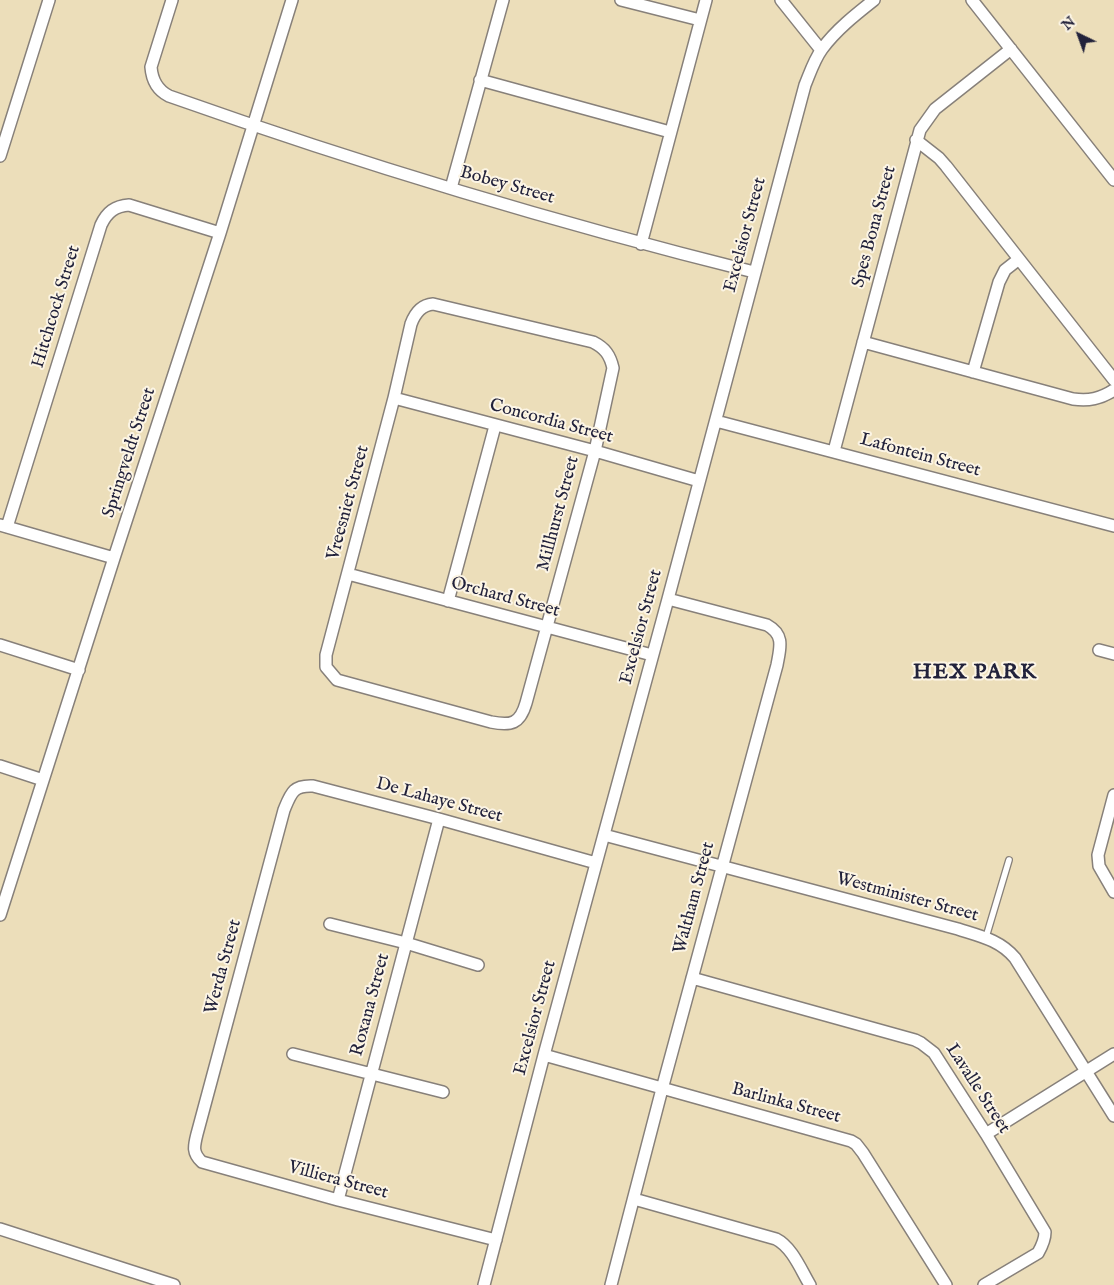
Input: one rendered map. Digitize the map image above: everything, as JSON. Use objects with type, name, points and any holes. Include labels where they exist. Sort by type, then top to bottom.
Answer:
[{"type":"street","points":[[0,156],[50,0]]},
{"type":"street","name":"Bobey Street","points":[[172,0],[153,59],[152,75],[157,87],[169,96],[252,126],[451,188],[642,244],[754,272]]},
{"type":"street","name":"Springveldt Street","points":[[0,916],[220,233],[292,0]]},
{"type":"street","points":[[451,188],[503,0]]},
{"type":"street","points":[[621,0],[700,20]]},
{"type":"street","points":[[642,244],[706,0]]},
{"type":"street","points":[[780,0],[822,50]]},
{"type":"street","name":"Excelsior Street","points":[[484,1285],[805,85],[822,50],[843,26],[874,0]]},
{"type":"street","points":[[972,0],[1114,180]]},
{"type":"street","name":"Spes Bona Street","points":[[834,451],[916,140],[924,123],[935,109],[1011,50]]},
{"type":"street","points":[[480,80],[670,132]]},
{"type":"street","points":[[916,140],[942,162],[1114,380]]},
{"type":"street","name":"Hitchcock Street","points":[[4,526],[105,217],[116,208],[129,205],[220,233]]},
{"type":"street","points":[[973,372],[999,282],[1005,270],[1019,258]]},
{"type":"street","name":"Vreesniet Street","points":[[343,682],[333,677],[326,667],[325,661],[415,315],[419,310],[433,304],[593,342]]},
{"type":"street","name":"Millhurst Street","points":[[343,682],[501,724],[514,723],[522,715],[595,451],[613,368],[610,356],[606,350],[593,342]]},
{"type":"street","points":[[863,342],[1073,399],[1100,398],[1114,390]]},
{"type":"street","name":"Concordia Street","points":[[394,398],[595,451],[699,481]]},
{"type":"street","name":"Lafontein Street","points":[[716,421],[1114,526]]},
{"type":"street","points":[[448,601],[495,426]]},
{"type":"street","points":[[4,526],[114,558]]},
{"type":"street","name":"Orchard Street","points":[[348,574],[652,655]]},
{"type":"street","name":"Waltham Street","points":[[612,1285],[662,1089],[777,665],[781,642],[777,632],[766,625],[668,599]]},
{"type":"street","points":[[0,645],[79,670]]},
{"type":"street","points":[[1099,650],[1114,654]]},
{"type":"street","points":[[0,766],[43,780]]},
{"type":"street","name":"De Lahaye Street","points":[[284,810],[295,789],[300,786],[313,786],[596,863]]},
{"type":"street","points":[[1114,795],[1098,855],[1099,866],[1114,892]]},
{"type":"street","name":"Werda Street","points":[[197,1134],[284,810]]},
{"type":"street","name":"Roxana Street","points":[[338,1200],[439,819]]},
{"type":"street","name":"Westminister Street","points":[[604,835],[986,938],[1003,946],[1015,958],[1114,1116]]},
{"type":"street","points":[[330,924],[478,965]]},
{"type":"street","name":"Lavalle Street","points":[[692,978],[894,1034],[921,1043],[934,1053],[986,1134],[1045,1232],[1043,1245],[1038,1253],[984,1285]]},
{"type":"street","points":[[293,1054],[443,1092]]},
{"type":"street","points":[[986,1134],[1114,1054]]},
{"type":"street","name":"Barlinka Street","points":[[544,1055],[841,1137],[856,1144],[946,1285]]},
{"type":"street","name":"Villiera Street","points":[[197,1134],[194,1147],[195,1153],[202,1162],[338,1200],[496,1240]]},
{"type":"street","points":[[634,1199],[781,1241],[810,1285]]},
{"type":"street","points":[[0,1229],[174,1285]]},
{"type":"lane","points":[[986,938],[1009,860]]},
{"type":"district","name":"HEX PARK","points":[[975,673]]}]
